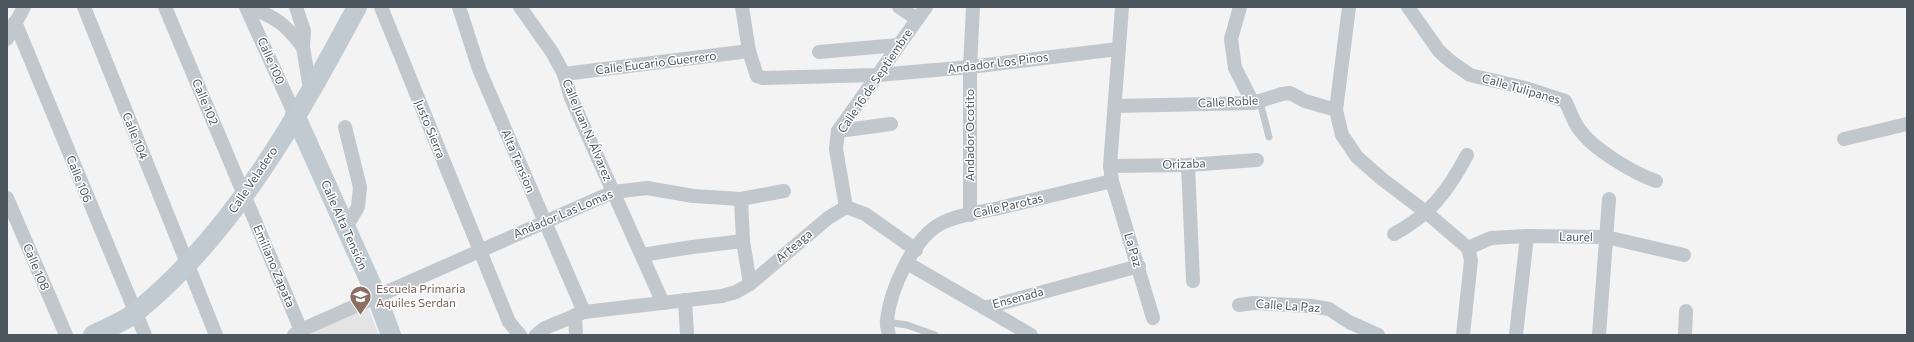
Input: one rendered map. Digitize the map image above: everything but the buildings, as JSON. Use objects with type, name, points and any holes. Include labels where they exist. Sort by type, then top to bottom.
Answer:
[{"type":"main road","name":"Calle Veladero","points":[[93,335],[135,313],[186,266],[245,196],[327,62],[357,7]]},
{"type":"main road","name":"Calle Alta Tensión","points":[[295,115],[345,229],[377,297],[391,335]]},
{"type":"street","points":[[7,39],[24,7]]},
{"type":"street","name":"Calle 104","points":[[84,7],[186,266],[216,335]]},
{"type":"street","name":"Calle 102","points":[[165,7],[245,196]]},
{"type":"street","name":"Calle 100","points":[[246,7],[295,115]]},
{"type":"street","points":[[250,7],[276,18],[291,31],[303,47]]},
{"type":"street","points":[[296,7],[304,31],[303,47],[310,89]]},
{"type":"street","name":"Justo Sierra","points":[[381,7],[479,252],[509,322],[520,335]]},
{"type":"street","name":"Alta Tension","points":[[459,7],[479,69],[544,221],[580,314]]},
{"type":"street","name":"Calle Juan N. Álvarez","points":[[520,7],[552,52],[564,74],[571,98],[663,303]]},
{"type":"street","points":[[742,7],[749,51]]},
{"type":"street","points":[[899,7],[917,19]]},
{"type":"street","name":"Calle 16 de Septiembre","points":[[846,207],[836,149],[838,131],[926,7]]},
{"type":"street","name":"Andador Ocotito","points":[[970,214],[970,67],[972,7]]},
{"type":"street","points":[[1112,181],[1110,166],[1122,7]]},
{"type":"street","points":[[1240,7],[1231,39],[1235,68],[1257,102]]},
{"type":"street","points":[[1348,7],[1336,110],[1342,135],[1357,157],[1468,248],[1471,260],[1463,335]]},
{"type":"street","name":"Calle Tulipanes","points":[[1408,7],[1439,51],[1450,61],[1470,75],[1525,88],[1565,101],[1579,130],[1600,149],[1639,175],[1656,181]]},
{"type":"street","name":"Calle 106","points":[[15,22],[145,335]]},
{"type":"street","points":[[819,52],[898,45]]},
{"type":"street","name":"Andador Los Pinos","points":[[749,51],[758,76],[762,78],[878,75],[970,67],[1118,49]]},
{"type":"street","name":"Calle Eucario Guerrero","points":[[564,74],[749,51]]},
{"type":"street","name":"Calle Roble","points":[[1115,106],[1257,102],[1290,93],[1306,101],[1336,110]]},
{"type":"street","points":[[838,131],[891,124]]},
{"type":"street","points":[[1844,139],[1907,124]]},
{"type":"street","points":[[345,127],[360,187],[358,207],[345,229]]},
{"type":"street","points":[[1394,234],[1427,213],[1458,172],[1467,155]]},
{"type":"street","name":"Orizaba","points":[[1110,166],[1188,165],[1257,160]]},
{"type":"street","points":[[1188,165],[1193,282]]},
{"type":"street","name":"Calle Parotas","points":[[888,328],[891,300],[907,263],[926,234],[941,224],[970,214],[1112,181]]},
{"type":"street","name":"La Paz","points":[[1112,181],[1153,318]]},
{"type":"street","name":"Andador Las Lomas","points":[[299,333],[544,221],[613,192],[647,188],[693,196],[741,199],[784,191]]},
{"type":"street","name":"Emiliano Zapata","points":[[245,196],[299,333]]},
{"type":"street","name":"Calle 108","points":[[7,198],[66,335]]},
{"type":"street","points":[[741,199],[743,242],[750,284]]},
{"type":"street","points":[[1599,335],[1609,199]]},
{"type":"street","points":[[846,207],[865,214],[916,250]]},
{"type":"street","name":"Arteaga","points":[[536,335],[545,328],[580,314],[722,296],[736,292],[750,284],[828,218],[846,207]]},
{"type":"street","points":[[1516,335],[1527,236]]},
{"type":"street","name":"Laurel","points":[[1468,248],[1491,238],[1527,236],[1606,237],[1684,255]]},
{"type":"street","points":[[642,255],[692,247],[743,242]]},
{"type":"street","name":"Ensenada","points":[[907,263],[984,308],[1138,266]]},
{"type":"street","points":[[685,300],[687,335]]},
{"type":"street","name":"Calle La Paz","points":[[1239,305],[1253,303],[1296,305],[1329,310],[1348,322],[1378,335]]},
{"type":"street","points":[[984,308],[1031,335]]},
{"type":"street","points":[[1685,335],[1686,311]]},
{"type":"street","points":[[576,335],[580,314]]},
{"type":"lane","points":[[1257,102],[1269,138]]},
{"type":"lane","points":[[888,328],[907,325],[935,335]]},
{"type":"shaded area","name":"Escuela Primaria Aquiles Serdan","points":[[368,308],[379,335],[307,334]]},
{"type":"place","name":"Escuela Primaria Aquiles Serdan","points":[[360,316]]}]
